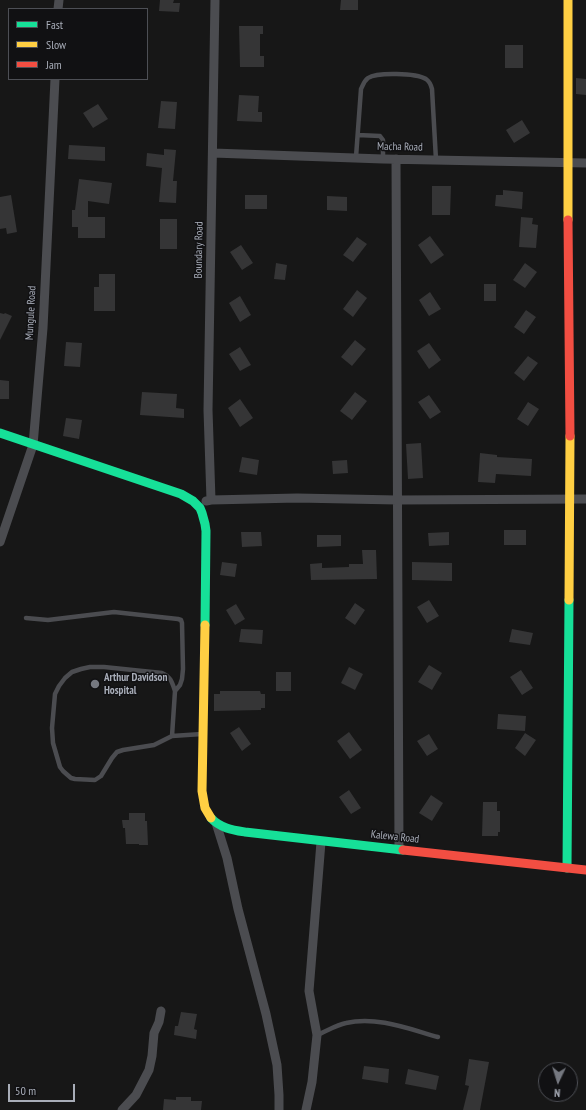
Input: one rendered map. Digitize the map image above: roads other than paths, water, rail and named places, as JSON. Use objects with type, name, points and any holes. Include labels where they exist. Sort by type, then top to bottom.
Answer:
[{"type":"street","name":"Boundary Road","points":[[210,500],[208,410],[215,0]]},
{"type":"street","points":[[567,868],[570,499],[568,0]]},
{"type":"street","name":"Mungule Road","points":[[0,542],[33,444],[42,328],[55,80]]},
{"type":"street","name":"Macha Road","points":[[212,153],[383,159],[586,163]]},
{"type":"street","points":[[396,159],[399,850]]},
{"type":"street","points":[[0,433],[181,494],[197,504],[203,512],[206,531],[202,734]]},
{"type":"street","points":[[197,504],[210,500],[297,498],[397,500],[586,499]]},
{"type":"street","name":"Kalewa Road","points":[[202,734],[203,803],[207,813],[216,823],[230,829],[248,833],[321,842],[586,870]]},
{"type":"street","points":[[216,823],[227,858],[238,909],[268,1022],[277,1065],[279,1110]]},
{"type":"street","points":[[306,1110],[312,1082],[318,1035],[309,991],[321,842]]},
{"type":"street","points":[[122,1110],[136,1095],[149,1070],[154,1033],[159,1022],[161,1010]]},
{"type":"lane","points":[[356,158],[361,89],[364,82],[374,75],[410,74],[427,80],[432,89],[436,160]]},
{"type":"lane","points":[[358,135],[382,137],[383,159]]},
{"type":"lane","points":[[26,618],[48,620],[114,612],[181,620],[183,669],[180,685],[175,691]]},
{"type":"lane","points":[[172,736],[175,691],[168,675],[162,673],[104,667],[90,667],[81,669],[69,675],[59,686],[55,694],[52,728],[53,743],[60,767],[68,776],[75,780],[95,780],[99,778],[117,752],[154,745],[172,736],[202,734]]},
{"type":"lane","points":[[318,1035],[345,1023],[364,1020],[396,1025],[438,1037]]},
{"type":"place","name":"Arthur Davidson Hospital","points":[[95,684]]}]
